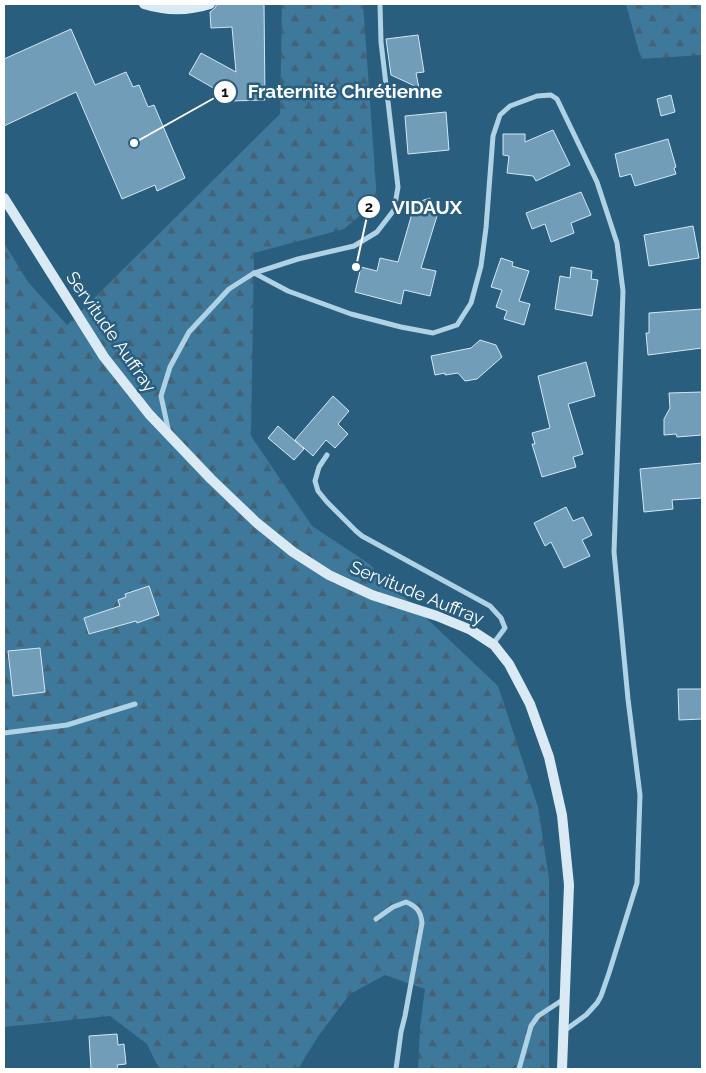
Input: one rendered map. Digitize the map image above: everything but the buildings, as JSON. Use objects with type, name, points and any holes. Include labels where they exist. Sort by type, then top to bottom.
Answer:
[{"type":"street","points":[[144,4],[160,9],[194,9],[210,4]]},
{"type":"street","points":[[169,436],[161,396],[170,367],[189,332],[229,289],[254,273],[298,259],[354,246],[377,232],[394,210],[398,187],[382,51],[380,4]]},
{"type":"street","points":[[254,273],[288,291],[351,314],[433,333],[457,326],[471,303],[484,250],[494,136],[500,115],[504,110],[537,96],[552,95],[557,99],[597,182],[617,243],[623,291],[614,552],[628,700],[640,795],[637,883],[601,996],[586,1015],[563,1032]]},
{"type":"street","name":"Servitude Auffray","points":[[4,198],[104,357],[169,436],[257,523],[293,552],[329,575],[372,594],[437,616],[471,630],[493,645],[509,664],[530,704],[548,758],[562,816],[569,885],[562,1069]]},
{"type":"street","points":[[327,455],[319,467],[315,482],[318,491],[327,502],[362,536],[490,606],[501,618],[505,628],[493,645]]},
{"type":"street","points":[[4,733],[67,725],[135,704]]},
{"type":"street","points":[[376,919],[393,907],[406,902],[418,909],[421,915],[422,923],[401,1032],[396,1069]]},
{"type":"street","points":[[519,1069],[531,1026],[538,1016],[564,1000]]},
{"type":"green space","points":[[282,4],[363,4],[377,201],[344,229],[254,253],[251,436],[312,526],[368,563],[498,686],[538,807],[549,879],[549,1069],[418,1069],[420,1027],[425,989],[385,975],[350,994],[319,1035],[298,1069],[159,1069],[147,1044],[110,1016],[4,1027],[4,243],[28,282],[67,325],[280,114]]},
{"type":"green space","points":[[626,4],[702,4],[702,55],[641,59]]},
{"type":"place","name":"Fraternité Chrétienne","points":[[134,143]]},
{"type":"place","name":"VIDAUX","points":[[356,267]]}]
